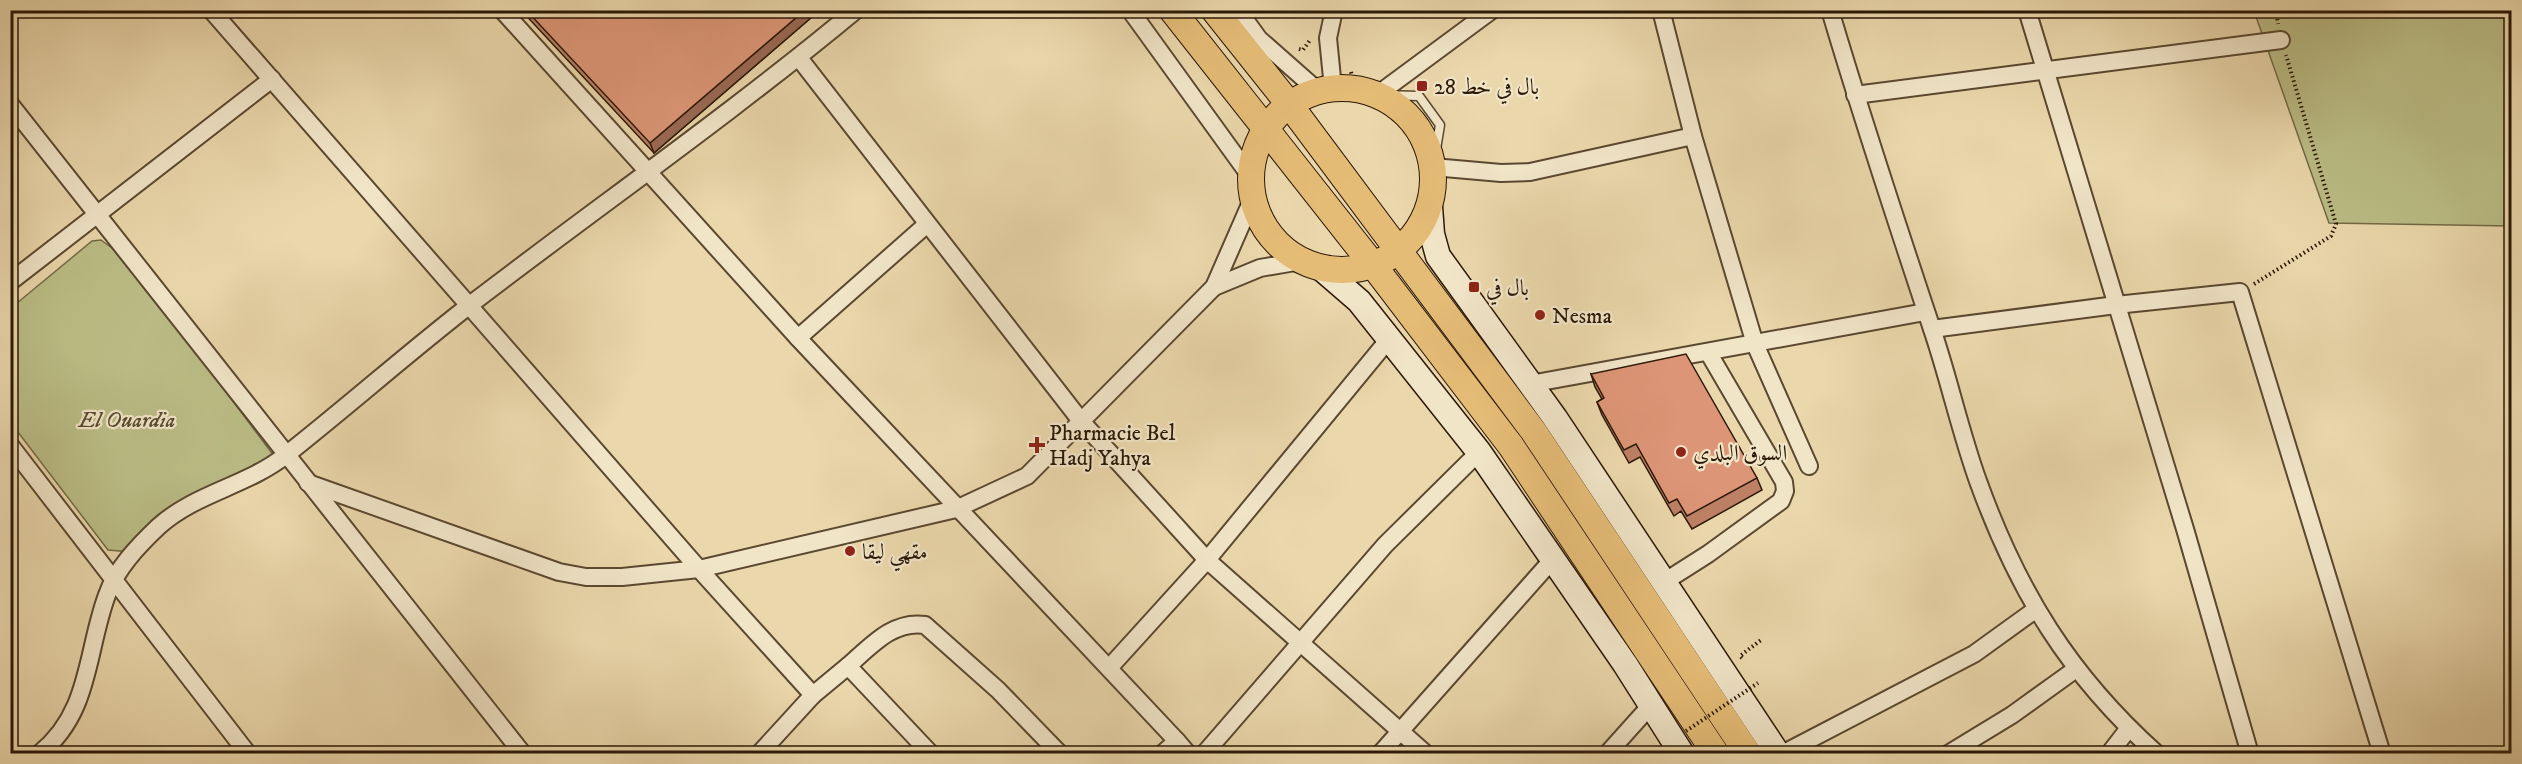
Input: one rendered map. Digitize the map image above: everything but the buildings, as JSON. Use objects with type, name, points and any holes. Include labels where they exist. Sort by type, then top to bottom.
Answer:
[{"type":"main road","points":[[1172,10],[1373,265],[1511,446],[1716,753]]},
{"type":"main road","points":[[1214,10],[1289,104],[1534,432],[1748,753]]},
{"type":"main road","points":[[1312,265],[1348,271],[1373,265],[1399,251],[1418,231],[1430,207],[1434,187],[1433,166],[1423,136],[1404,111],[1377,95],[1355,88],[1325,89],[1289,104],[1265,129],[1254,151],[1251,188],[1262,225],[1273,239],[1359,301],[1479,452],[1651,705],[1684,742]]},
{"type":"main road","points":[[1430,207],[1432,234],[1438,255],[1530,384],[1780,753]]},
{"type":"street","points":[[211,10],[699,569],[813,695]]},
{"type":"street","points":[[502,10],[798,338],[956,509],[1182,747],[1162,753]]},
{"type":"street","points":[[39,753],[60,733],[81,696],[107,594],[115,578],[143,543],[174,513],[195,501],[262,473],[468,306],[799,58],[856,10]]},
{"type":"street","points":[[1130,10],[1251,188],[1214,287]]},
{"type":"street","points":[[1238,10],[1259,39],[1325,89]]},
{"type":"street","points":[[1325,89],[1328,38],[1334,10]]},
{"type":"street","points":[[1377,95],[1492,10]]},
{"type":"street","points":[[1661,10],[1693,136],[1755,344],[1809,466]]},
{"type":"street","points":[[1830,10],[1978,480],[1999,534],[2036,610],[2076,669],[2129,728],[2157,753]]},
{"type":"street","points":[[2027,10],[2250,753]]},
{"type":"street","points":[[1855,95],[2281,40]]},
{"type":"street","points":[[799,58],[926,225],[1081,421],[1207,560],[1426,753]]},
{"type":"street","points":[[10,282],[272,79]]},
{"type":"street","points":[[10,104],[285,455],[523,753]]},
{"type":"street","points":[[1433,166],[1501,173],[1530,172],[1693,136]]},
{"type":"street","points":[[798,338],[926,225]]},
{"type":"street","points":[[308,483],[559,572],[586,577],[622,577],[699,569],[956,509],[1027,476],[1214,287],[1260,268],[1312,265]]},
{"type":"street","points":[[1932,329],[2116,305],[2240,292],[2382,753]]},
{"type":"street","points":[[1530,384],[1925,312]]},
{"type":"street","points":[[1109,668],[1207,560],[1389,339]]},
{"type":"street","points":[[1664,582],[1708,554],[1781,501],[1785,492],[1784,482],[1708,352]]},
{"type":"street","points":[[1204,753],[1302,644],[1385,545],[1479,452]]},
{"type":"street","points":[[14,456],[115,578],[248,753]]},
{"type":"street","points":[[1380,753],[1553,559]]},
{"type":"street","points":[[1780,753],[1974,654],[2036,610]]},
{"type":"street","points":[[759,753],[813,695],[901,625],[925,625],[998,690],[1060,753]]},
{"type":"street","points":[[848,666],[931,753]]},
{"type":"street","points":[[1948,753],[2012,715],[2076,669]]},
{"type":"street","points":[[1607,753],[1651,705]]},
{"type":"street","points":[[2109,753],[2129,728]]},
{"type":"path","points":[[2240,292],[2331,236],[2336,224],[2281,40],[2276,10]]},
{"type":"path","points":[[1292,47],[1303,50],[1315,34]]},
{"type":"path","points":[[1740,656],[1761,640]]},
{"type":"path","points":[[1684,742],[1758,683]]},
{"type":"green space","points":[[2254,11],[2511,11],[2511,226],[2329,223]]},
{"type":"green space","name":"El Ouardia","points":[[101,240],[112,248],[194,349],[277,460],[240,473],[132,552],[108,550],[11,423],[11,308],[92,241]]},
{"type":"place","name":"بال في خط 28","points":[[1422,86]]},
{"type":"place","name":"بال في","points":[[1474,287]]},
{"type":"place","name":"Nesma","points":[[1540,315]]},
{"type":"place","name":"Pharmacie Bel Hadj Yahya","points":[[1037,445]]},
{"type":"place","name":"السوق البلدي","points":[[1681,452]]},
{"type":"place","name":"مقهي ليقا","points":[[850,551]]}]
